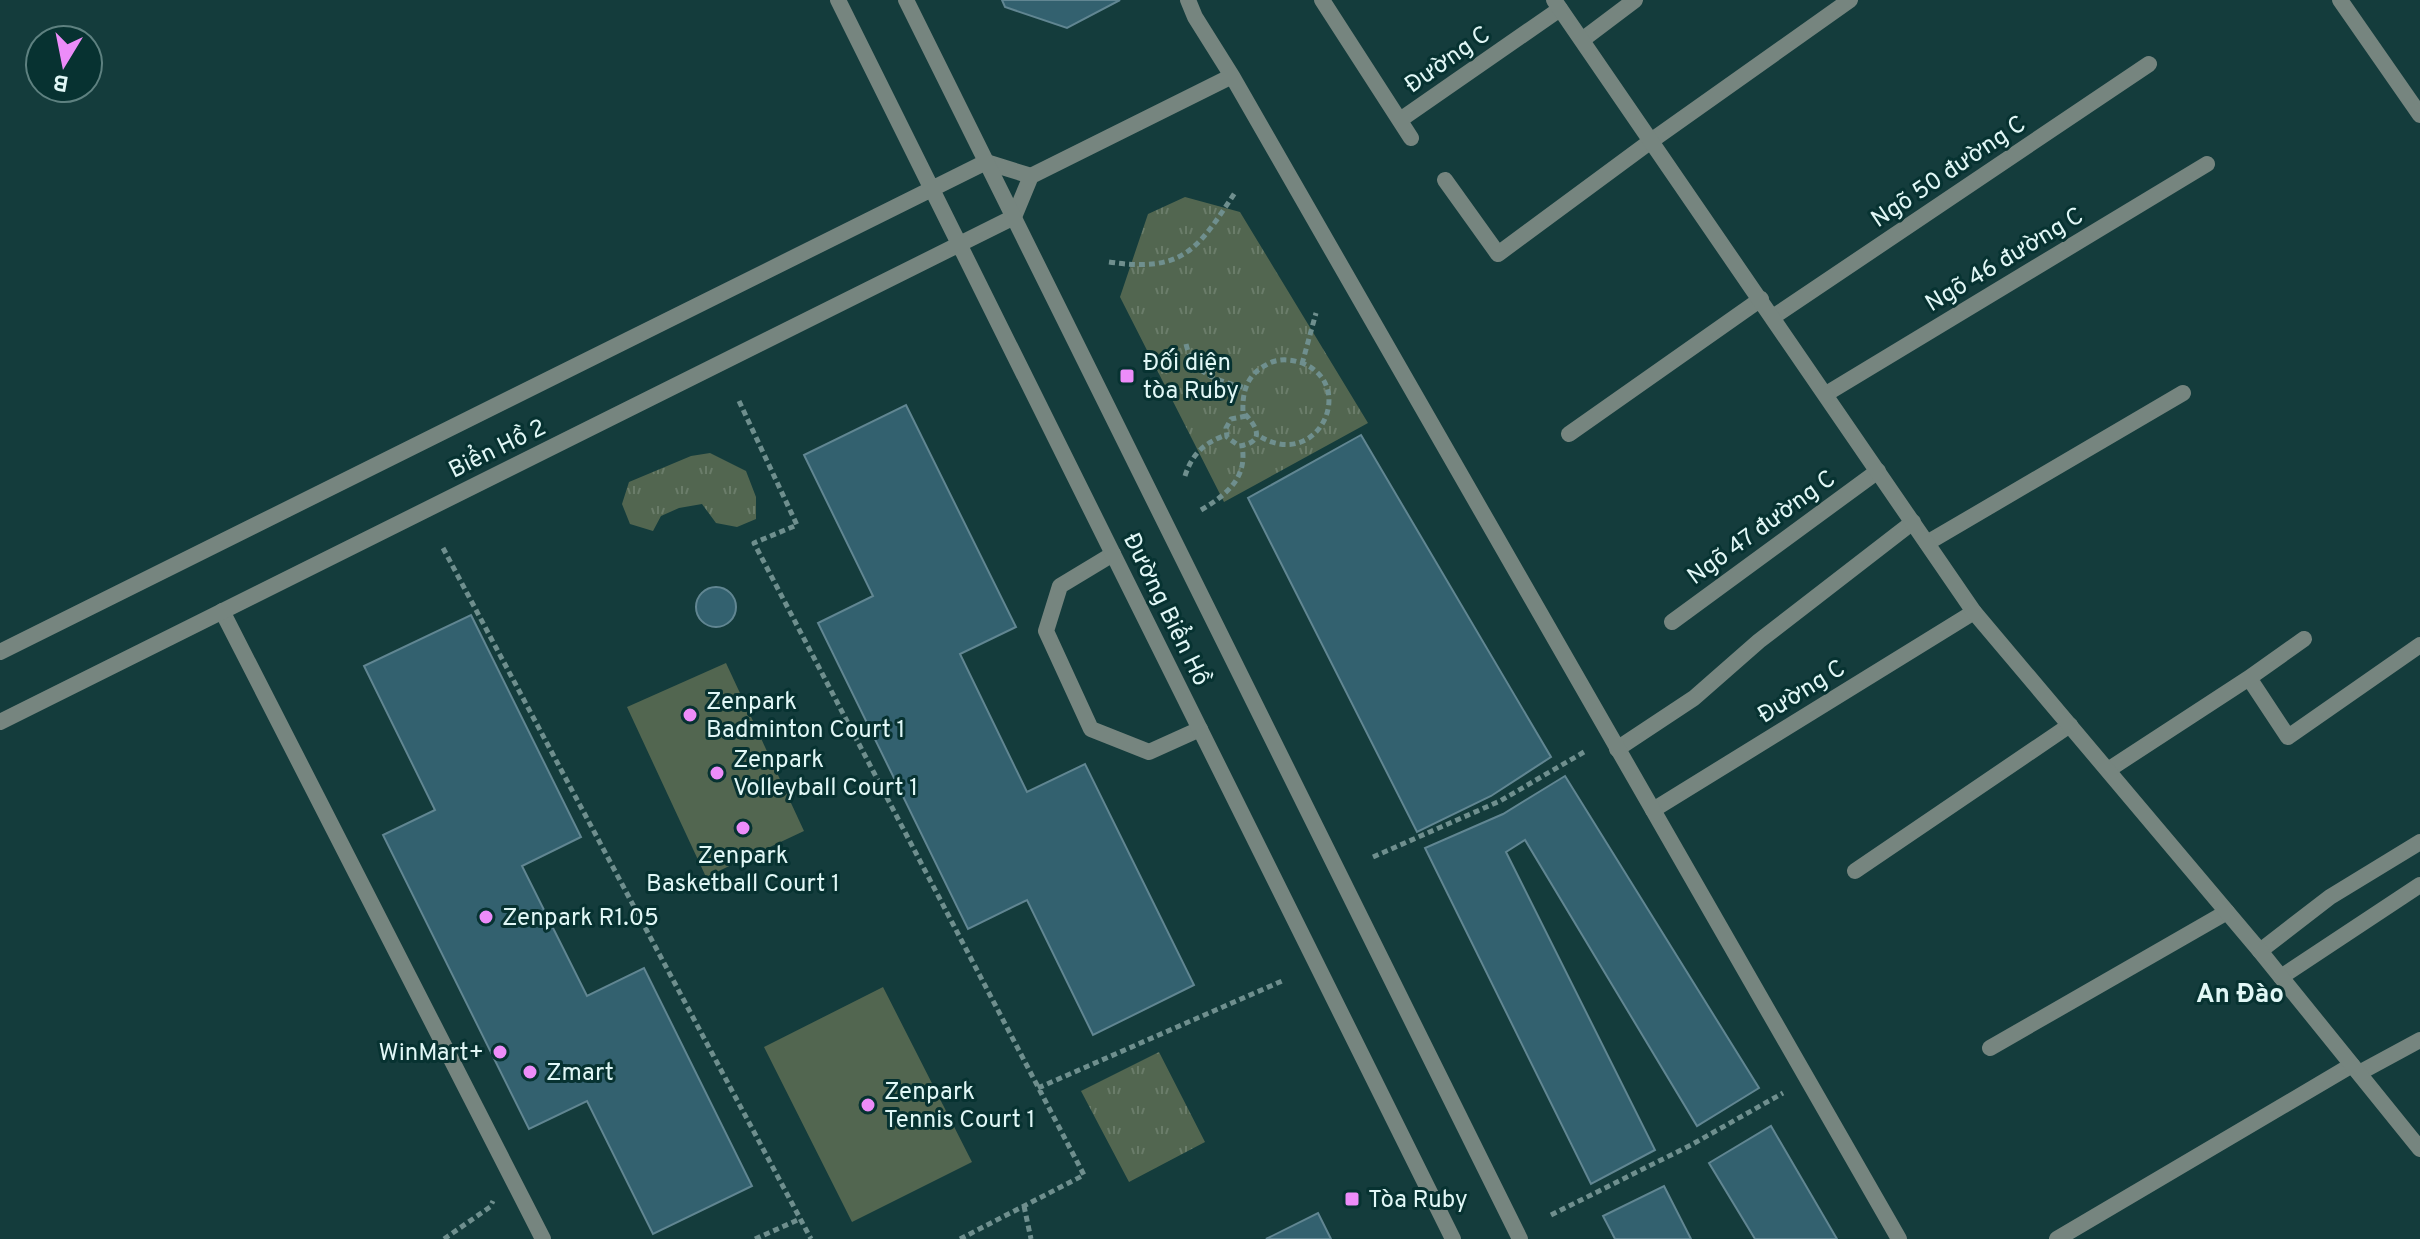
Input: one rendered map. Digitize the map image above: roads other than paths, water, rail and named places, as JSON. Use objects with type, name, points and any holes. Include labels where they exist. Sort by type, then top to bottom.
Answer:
[{"type":"street","name":"Đường Biển Hồ","points":[[838,0],[1453,1239]]},
{"type":"street","name":"Đường Biển Hồ","points":[[906,0],[1520,1239]]},
{"type":"street","points":[[1188,0],[1899,1239]]},
{"type":"street","name":"Đường C","points":[[1322,0],[1411,138]]},
{"type":"street","points":[[1582,40],[1635,0]]},
{"type":"street","points":[[1445,180],[1498,254],[1850,0]]},
{"type":"street","points":[[2340,0],[2420,115]]},
{"type":"street","name":"Đường C","points":[[1400,120],[1557,5],[1974,612],[2260,951],[2420,1149]]},
{"type":"street","name":"Ngõ 50 đường C","points":[[1773,317],[2149,64]]},
{"type":"street","points":[[1014,217],[1031,176],[1232,76]]},
{"type":"street","name":"Biển Hồ 2","points":[[0,652],[986,162]]},
{"type":"street","points":[[986,162],[1031,176]]},
{"type":"street","name":"Ngõ 46 đường C","points":[[1826,394],[2207,164]]},
{"type":"street","name":"Biển Hồ 2","points":[[0,722],[1014,217]]},
{"type":"street","points":[[1569,434],[1761,299]]},
{"type":"street","points":[[1927,543],[2183,393]]},
{"type":"street","name":"Ngõ 47 đường C","points":[[1672,622],[1878,471]]},
{"type":"street","points":[[1617,749],[1694,698],[1759,641],[1913,522]]},
{"type":"street","points":[[1113,554],[1060,586],[1046,631],[1091,729],[1149,752],[1200,729]]},
{"type":"street","points":[[222,611],[543,1239]]},
{"type":"street","name":"Đường C","points":[[1653,810],[1974,612]]},
{"type":"street","points":[[2108,770],[2304,639]]},
{"type":"street","points":[[2249,678],[2288,737],[2420,645]]},
{"type":"street","points":[[1855,871],[2070,725]]},
{"type":"street","points":[[2260,951],[2330,897],[2420,842]]},
{"type":"street","points":[[2281,977],[2420,885]]},
{"type":"street","points":[[1990,1048],[2227,912]]},
{"type":"street","points":[[2057,1239],[2355,1069],[2420,1040]]},
{"type":"place","name":"Đối diện tòa Ruby","points":[[1127,376]]},
{"type":"place","name":"Zenpark Badminton Court 1","points":[[690,715]]},
{"type":"place","name":"Zenpark Volleyball Court 1","points":[[717,773]]},
{"type":"place","name":"Zenpark Basketball Court 1","points":[[743,828]]},
{"type":"place","name":"Zenpark R1.05","points":[[486,917]]},
{"type":"place","name":"WinMart+","points":[[500,1052]]},
{"type":"place","name":"Zmart","points":[[530,1072]]},
{"type":"place","name":"Zenpark Tennis Court 1","points":[[868,1105]]},
{"type":"place","name":"Tòa Ruby","points":[[1352,1199]]},
{"type":"district","name":"An Đào","points":[[2240,993]]}]
